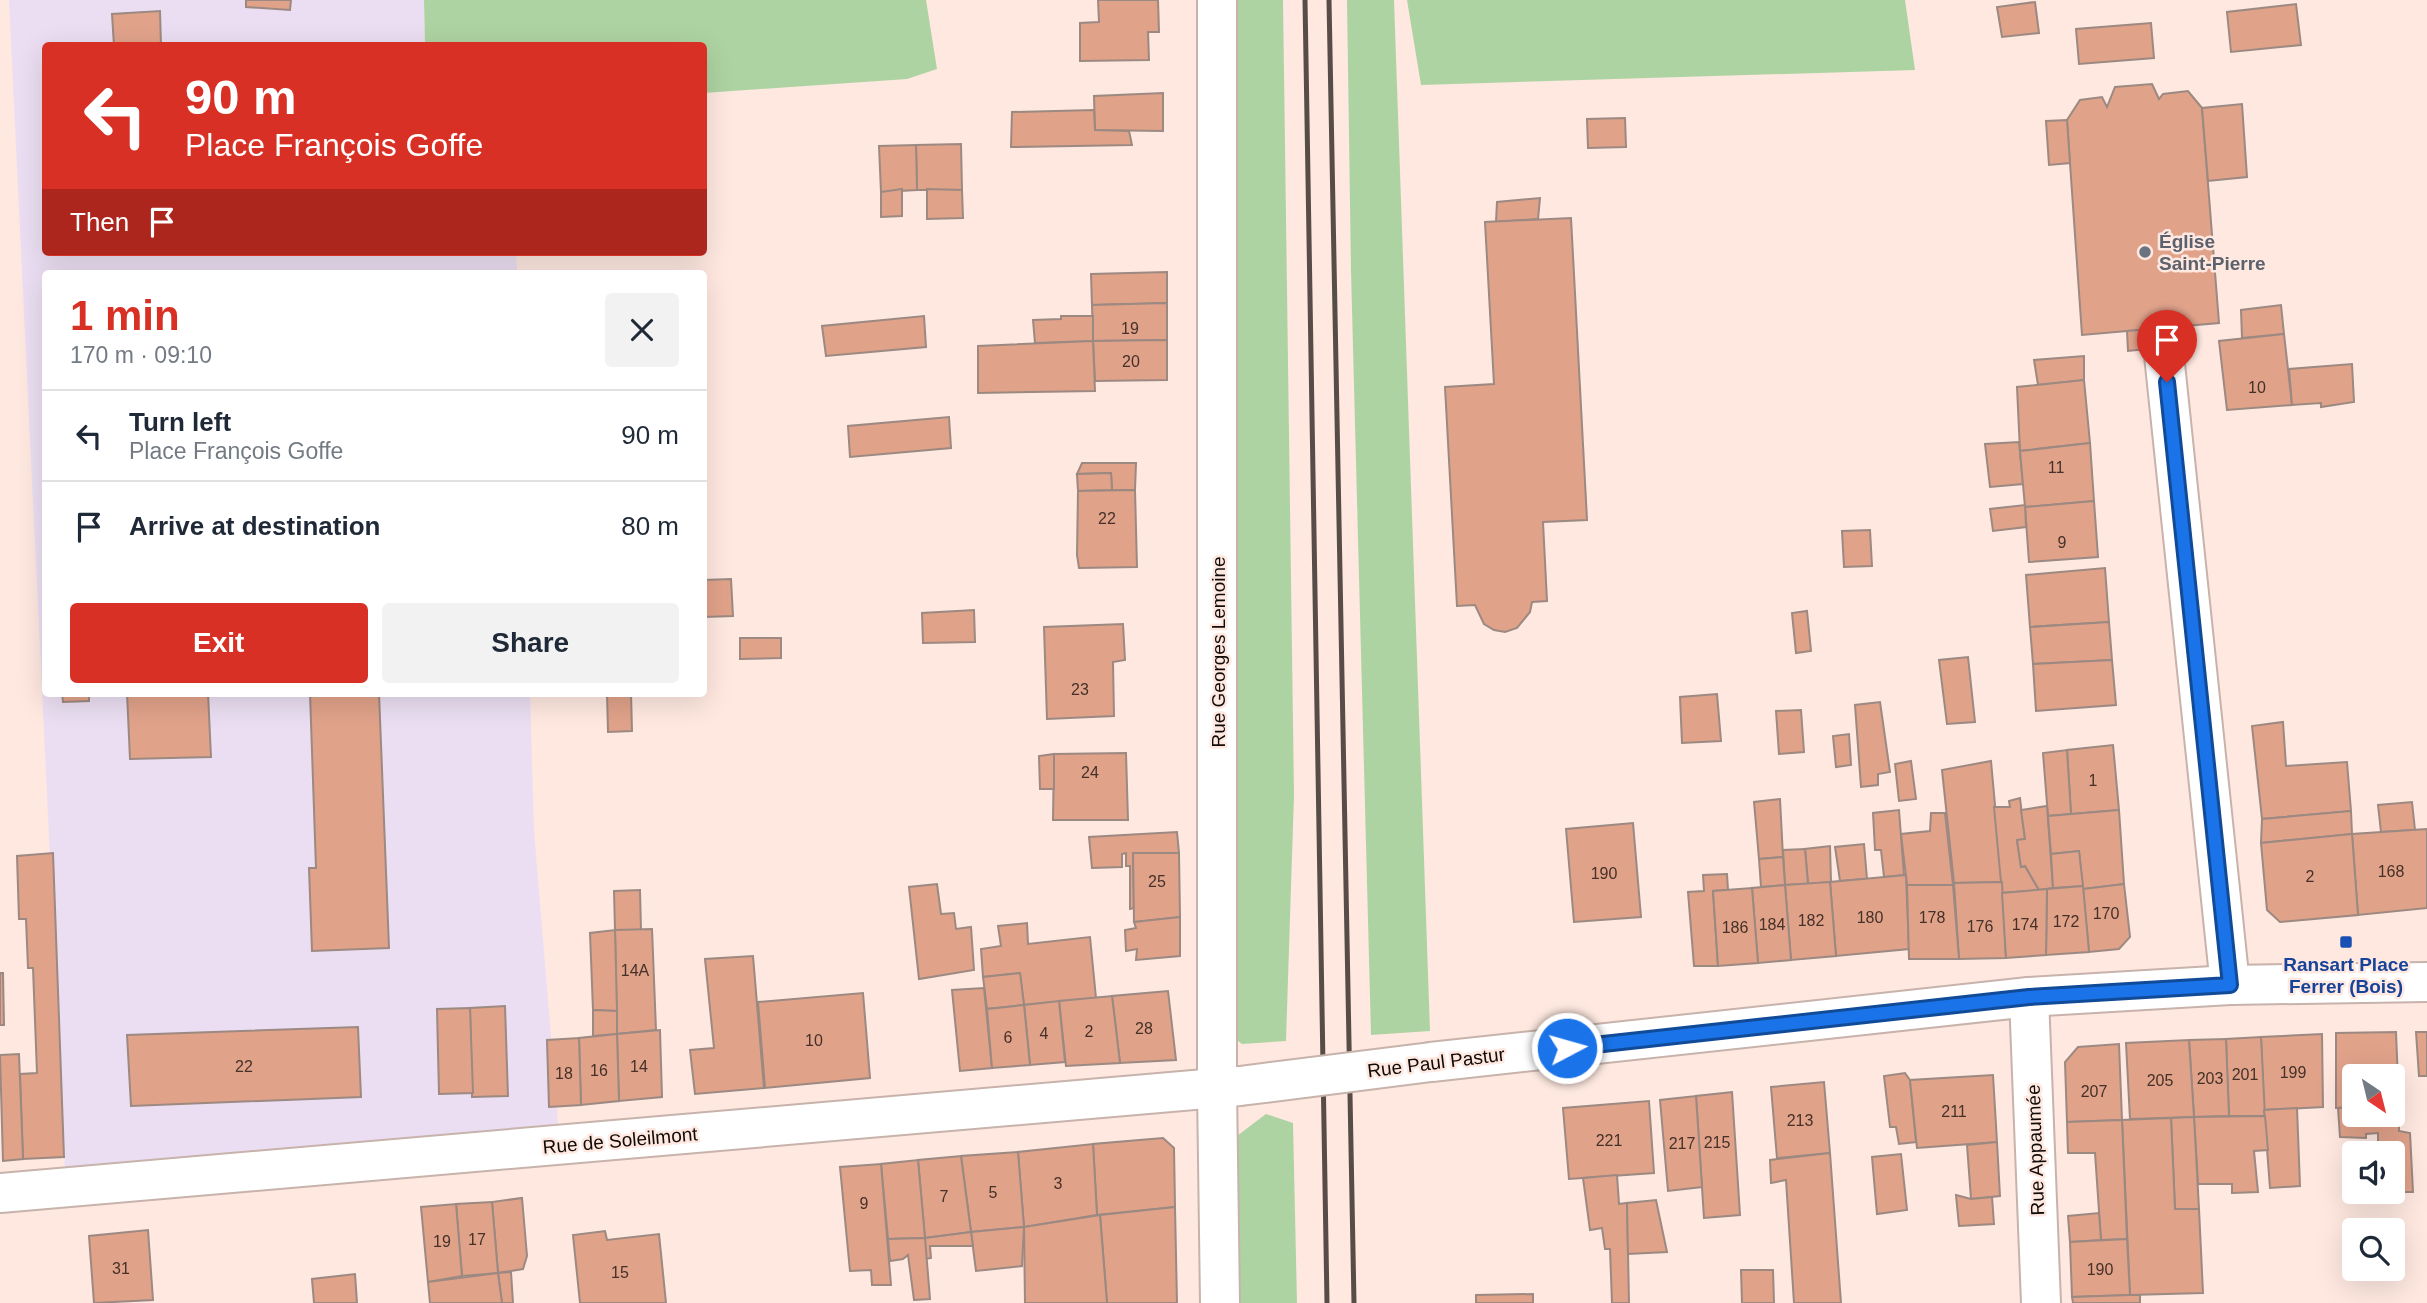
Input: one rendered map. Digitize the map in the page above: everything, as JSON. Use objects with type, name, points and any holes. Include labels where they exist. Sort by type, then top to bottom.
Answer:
[{"type":"street","name":"Rue Georges Lemoine","points":[[1217,0],[1228,1087],[1220,1303]]},
{"type":"street","points":[[2164,355],[2230,985]]},
{"type":"street","name":"Rue Paul Pastur","points":[[1228,1087],[1431,1062],[2029,997],[2230,985],[2427,982]]},
{"type":"street","name":"Rue Appaumée","points":[[2029,997],[2041,1303]]},
{"type":"street","name":"Rue de Soleilmont","points":[[0,1193],[1228,1087]]},
{"type":"shaded area","points":[[9,0],[424,0],[425,42],[42,42],[42,256],[516,256],[517,270],[42,270],[42,690]]},
{"type":"shaded area","points":[[42,697],[530,697],[534,830],[559,1134],[65,1171]]},
{"type":"green space","points":[[424,0],[926,0],[937,69],[907,79],[707,93],[707,42],[425,42]]},
{"type":"green space","points":[[1223,0],[1283,0],[1294,795],[1286,1041],[1242,1044],[1217,1025]]},
{"type":"green space","points":[[1347,0],[1394,0],[1430,1031],[1371,1035],[1351,271]]},
{"type":"green space","points":[[1407,0],[1905,0],[1915,70],[1421,85]]},
{"type":"green space","points":[[1266,1114],[1293,1123],[1297,1303],[1228,1303],[1217,1151]]},
{"type":"building","points":[[246,0],[291,0],[290,10],[246,7]]},
{"type":"building","points":[[1098,0],[1158,0],[1159,32],[1148,32],[1149,60],[1080,61],[1080,23],[1099,22]]},
{"type":"building","points":[[2035,2],[2039,33],[2002,37],[1997,7]]},
{"type":"building","points":[[2296,4],[2301,45],[2231,52],[2227,12]]},
{"type":"building","points":[[160,11],[161,42],[114,42],[112,14]]},
{"type":"building","points":[[2151,23],[2154,58],[2079,64],[2076,29]]},
{"type":"building","name":"Église Saint-Pierre","points":[[2152,84],[2159,99],[2163,94],[2188,91],[2202,108],[2219,323],[2082,335],[2067,120],[2080,100],[2102,97],[2107,107],[2115,87]]},
{"type":"building","points":[[1163,93],[1163,131],[1095,130],[1094,96]]},
{"type":"building","points":[[2242,104],[2247,177],[2208,181],[2202,108]]},
{"type":"building","points":[[1094,110],[1095,130],[1129,131],[1132,145],[1011,147],[1012,112]]},
{"type":"building","points":[[1625,118],[1626,147],[1588,148],[1587,119]]},
{"type":"building","points":[[2067,120],[2070,163],[2049,165],[2046,121]]},
{"type":"building","points":[[961,144],[962,190],[917,190],[916,145]]},
{"type":"building","points":[[916,145],[917,190],[881,192],[879,146]]},
{"type":"building","points":[[902,189],[902,216],[881,217],[881,192]]},
{"type":"building","points":[[927,189],[962,190],[963,218],[927,219]]},
{"type":"building","points":[[1540,198],[1538,219],[1496,222],[1497,202]]},
{"type":"building","points":[[1571,218],[1587,520],[1543,522],[1547,601],[1532,602],[1530,612],[1517,628],[1505,632],[1484,624],[1475,605],[1457,606],[1445,387],[1494,384],[1485,222]]},
{"type":"building","points":[[1167,272],[1167,303],[1092,305],[1091,274]]},
{"type":"building","points":[[1167,303],[1167,340],[1093,341],[1092,305]]},
{"type":"building","points":[[2281,305],[2284,334],[2242,338],[2241,310]]},
{"type":"building","points":[[924,316],[926,347],[826,356],[822,326]]},
{"type":"building","points":[[1061,316],[1093,316],[1093,341],[1035,343],[1033,320],[1061,319]]},
{"type":"building","points":[[2175,327],[2176,346],[2128,351],[2127,331]]},
{"type":"building","points":[[2284,334],[2292,405],[2227,410],[2219,341]]},
{"type":"building","points":[[1167,340],[1167,380],[1095,381],[1093,341]]},
{"type":"building","points":[[1093,341],[1095,391],[978,393],[978,346]]},
{"type":"building","points":[[2084,356],[2084,380],[2038,385],[2034,360]]},
{"type":"building","points":[[2352,364],[2354,402],[2321,407],[2321,403],[2292,405],[2289,369]]},
{"type":"building","points":[[2084,380],[2090,443],[2020,451],[2017,387]]},
{"type":"building","points":[[949,417],[951,448],[850,457],[848,426]]},
{"type":"building","points":[[2019,442],[2023,484],[1990,487],[1985,444]]},
{"type":"building","points":[[2090,443],[2094,501],[2025,507],[2020,451]]},
{"type":"building","points":[[1082,463],[1136,463],[1135,490],[1112,490],[1111,473],[1077,474]]},
{"type":"building","points":[[1111,473],[1112,490],[1078,491],[1077,474]]},
{"type":"building","points":[[1135,490],[1137,567],[1079,568],[1078,491]]},
{"type":"building","points":[[2094,501],[2098,557],[2029,562],[2025,507]]},
{"type":"building","points":[[2025,505],[2026,527],[1993,531],[1990,509]]},
{"type":"building","points":[[1870,530],[1872,566],[1844,567],[1842,531]]},
{"type":"building","points":[[2105,568],[2109,622],[2030,627],[2026,575]]},
{"type":"building","points":[[731,579],[733,616],[707,617],[707,580]]},
{"type":"building","points":[[974,610],[975,642],[923,643],[922,613]]},
{"type":"building","points":[[1807,611],[1811,651],[1796,653],[1792,613]]},
{"type":"building","points":[[2109,622],[2112,660],[2033,664],[2030,627]]},
{"type":"building","points":[[1123,624],[1125,660],[1113,662],[1114,716],[1047,719],[1044,627]]},
{"type":"building","points":[[740,638],[781,638],[781,658],[740,659]]},
{"type":"building","points":[[1968,657],[1975,722],[1947,724],[1939,660]]},
{"type":"building","points":[[2112,660],[2116,705],[2036,711],[2033,664]]},
{"type":"building","points":[[1717,694],[1721,741],[1682,743],[1680,697]]},
{"type":"building","points":[[62,697],[89,697],[89,701],[63,702]]},
{"type":"building","points":[[127,697],[208,697],[211,757],[130,759]]},
{"type":"building","points":[[310,697],[379,697],[389,948],[312,951],[309,868],[316,868]]},
{"type":"building","points":[[607,697],[631,697],[632,731],[608,732]]},
{"type":"building","points":[[1880,702],[1890,772],[1878,774],[1878,785],[1861,787],[1855,705]]},
{"type":"building","points":[[1801,710],[1804,752],[1779,754],[1776,711]]},
{"type":"building","points":[[2283,722],[2286,766],[2347,762],[2351,811],[2262,819],[2252,726]]},
{"type":"building","points":[[1849,734],[1851,765],[1836,767],[1833,736]]},
{"type":"building","points":[[2113,745],[2119,810],[2071,814],[2067,750]]},
{"type":"building","points":[[2067,750],[2071,814],[2048,816],[2043,753]]},
{"type":"building","points":[[1126,753],[1128,820],[1053,820],[1054,754]]},
{"type":"building","points":[[1054,754],[1054,789],[1040,789],[1039,756]]},
{"type":"building","points":[[1911,761],[1916,799],[1899,801],[1895,764]]},
{"type":"building","points":[[1991,761],[2002,882],[1954,883],[1942,770]]},
{"type":"building","points":[[2020,798],[2025,839],[2017,840],[2021,867],[2025,866],[2039,890],[2002,893],[1994,807],[2010,807],[2009,801]]},
{"type":"building","points":[[1780,799],[1783,857],[1759,859],[1754,802]]},
{"type":"building","points":[[2412,802],[2415,830],[2381,832],[2378,805]]},
{"type":"building","points":[[2047,806],[2053,888],[2039,890],[2025,866],[2021,867],[2017,840],[2025,839],[2021,810]]},
{"type":"building","points":[[1899,810],[1904,875],[1884,877],[1881,850],[1875,850],[1873,813]]},
{"type":"building","points":[[2119,810],[2124,884],[2083,889],[2079,851],[2051,854],[2048,816]]},
{"type":"building","points":[[2351,811],[2352,834],[2261,843],[2262,819]]},
{"type":"building","points":[[1931,813],[1945,813],[1953,885],[1907,885],[1901,834],[1930,831]]},
{"type":"building","points":[[1633,823],[1641,917],[1574,922],[1566,829]]},
{"type":"building","points":[[2427,829],[2427,908],[2358,915],[2352,834]]},
{"type":"building","points":[[1177,832],[1179,853],[1133,853],[1134,908],[1130,909],[1130,866],[1126,866],[1126,853],[1122,854],[1122,867],[1092,868],[1089,837]]},
{"type":"building","points":[[2352,834],[2358,915],[2280,922],[2267,910],[2261,843]]},
{"type":"building","points":[[1864,844],[1867,879],[1840,881],[1835,847]]},
{"type":"building","points":[[1830,846],[1831,882],[1808,884],[1805,849]]},
{"type":"building","points":[[1805,849],[1808,884],[1785,885],[1783,850]]},
{"type":"building","points":[[2079,851],[2083,886],[2053,888],[2051,854]]},
{"type":"building","points":[[53,853],[64,1157],[23,1159],[20,1074],[37,1073],[33,968],[28,968],[26,919],[19,919],[17,856]]},
{"type":"building","points":[[1133,853],[1179,853],[1180,917],[1134,922]]},
{"type":"building","points":[[1783,857],[1785,885],[1761,887],[1759,859]]},
{"type":"building","points":[[1727,874],[1728,890],[1713,891],[1718,966],[1694,966],[1688,892],[1704,891],[1703,875]]},
{"type":"building","points":[[1906,875],[1909,949],[1836,956],[1830,882]]},
{"type":"building","points":[[1830,882],[1836,956],[1791,960],[1785,885]]},
{"type":"building","points":[[2002,882],[2006,958],[1959,959],[1954,883]]},
{"type":"building","points":[[937,884],[941,914],[954,913],[956,929],[971,927],[974,970],[919,979],[909,887]]},
{"type":"building","points":[[2124,884],[2130,937],[2119,949],[2089,952],[2083,889]]},
{"type":"building","points":[[1785,885],[1791,960],[1758,963],[1752,888]]},
{"type":"building","points":[[1907,885],[1953,885],[1959,959],[1909,959]]},
{"type":"building","points":[[2083,886],[2089,952],[2046,955],[2047,889]]},
{"type":"building","points":[[1752,888],[1758,963],[1718,966],[1713,891]]},
{"type":"building","points":[[2047,889],[2046,955],[2006,958],[2002,893]]},
{"type":"building","points":[[640,890],[641,930],[615,930],[614,891]]},
{"type":"building","points":[[1180,917],[1180,956],[1136,960],[1137,949],[1126,951],[1125,930],[1136,928],[1134,922]]},
{"type":"building","points":[[1027,923],[1028,944],[1090,937],[1096,998],[1024,1005],[1020,973],[983,977],[981,949],[1001,946],[998,926]]},
{"type":"building","points":[[652,929],[656,1030],[617,1034],[615,930]]},
{"type":"building","points":[[615,930],[617,1011],[593,1010],[590,933]]},
{"type":"building","points":[[753,956],[764,1088],[695,1094],[690,1050],[714,1048],[705,959]]},
{"type":"building","points":[[0,973],[3,973],[4,1025],[0,1025]]},
{"type":"building","points":[[1020,973],[1024,1005],[987,1009],[983,977]]},
{"type":"building","points":[[984,988],[992,1068],[960,1071],[952,990]]},
{"type":"building","points":[[1168,991],[1176,1060],[1120,1063],[1112,996]]},
{"type":"building","points":[[863,993],[870,1078],[765,1088],[758,1002]]},
{"type":"building","points":[[1112,996],[1120,1063],[1066,1066],[1059,1001]]},
{"type":"building","points":[[1059,1001],[1065,1062],[1030,1065],[1024,1005]]},
{"type":"building","points":[[1024,1005],[1030,1065],[992,1068],[987,1009]]},
{"type":"building","points":[[505,1006],[508,1096],[472,1097],[470,1008]]},
{"type":"building","points":[[470,1008],[473,1093],[439,1094],[437,1009]]},
{"type":"building","points":[[593,1010],[617,1011],[617,1034],[593,1036]]},
{"type":"building","points":[[358,1027],[361,1097],[131,1106],[127,1035]]},
{"type":"building","points":[[660,1030],[662,1097],[619,1101],[617,1034]]},
{"type":"building","points":[[2396,1032],[2397,1064],[2342,1064],[2342,1108],[2336,1108],[2336,1033]]},
{"type":"building","points":[[2416,1032],[2427,1032],[2427,1076],[2419,1076]]},
{"type":"building","points":[[617,1034],[619,1101],[581,1105],[579,1038]]},
{"type":"building","points":[[2322,1034],[2323,1107],[2264,1110],[2261,1037]]},
{"type":"building","points":[[2261,1037],[2265,1116],[2229,1116],[2226,1039]]},
{"type":"building","points":[[579,1038],[581,1105],[549,1107],[547,1040]]},
{"type":"building","points":[[2226,1039],[2229,1116],[2194,1117],[2189,1040]]},
{"type":"building","points":[[2189,1040],[2194,1117],[2130,1119],[2126,1043]]},
{"type":"building","points":[[2119,1044],[2122,1120],[2067,1122],[2065,1062],[2078,1047]]},
{"type":"building","points":[[19,1054],[23,1159],[3,1161],[0,1055]]},
{"type":"building","points":[[1905,1073],[1910,1080],[1916,1142],[1899,1144],[1896,1127],[1890,1127],[1884,1076]]},
{"type":"building","points":[[1993,1075],[1997,1142],[1917,1148],[1910,1080]]},
{"type":"building","points":[[1824,1082],[1830,1153],[1777,1158],[1771,1087]]},
{"type":"building","points":[[1732,1092],[1740,1215],[1704,1218],[1696,1096]]},
{"type":"building","points":[[1696,1096],[1702,1187],[1668,1191],[1660,1100]]},
{"type":"building","points":[[1649,1101],[1654,1173],[1569,1179],[1563,1108]]},
{"type":"building","points":[[2297,1108],[2300,1186],[2270,1188],[2264,1110]]},
{"type":"building","points":[[2338,1108],[2342,1108],[2342,1127],[2399,1127],[2399,1131],[2410,1133],[2413,1192],[2405,1192],[2405,1141],[2378,1141],[2378,1133],[2366,1134],[2366,1138],[2340,1137]]},
{"type":"building","points":[[2265,1116],[2268,1150],[2254,1151],[2258,1192],[2232,1193],[2232,1184],[2198,1184],[2194,1117]]},
{"type":"building","points":[[2194,1117],[2199,1209],[2175,1209],[2171,1118]]},
{"type":"building","points":[[2171,1118],[2175,1209],[2199,1209],[2203,1293],[2130,1295],[2122,1120]]},
{"type":"building","points":[[2122,1120],[2127,1239],[2101,1240],[2095,1153],[2068,1153],[2067,1122]]},
{"type":"building","points":[[1163,1138],[1174,1148],[1175,1207],[1097,1215],[1093,1144]]},
{"type":"building","points":[[1997,1142],[2000,1196],[1971,1199],[1967,1145]]},
{"type":"building","points":[[1093,1144],[1097,1215],[1024,1227],[1018,1152]]},
{"type":"building","points":[[1018,1152],[1024,1227],[971,1232],[961,1156]]},
{"type":"building","points":[[1830,1153],[1841,1303],[1794,1303],[1786,1180],[1771,1183],[1770,1160]]},
{"type":"building","points":[[1901,1154],[1907,1210],[1877,1214],[1872,1157]]},
{"type":"building","points":[[961,1156],[971,1232],[925,1238],[918,1160]]},
{"type":"building","points":[[918,1160],[925,1238],[888,1239],[881,1164]]},
{"type":"building","points":[[881,1164],[891,1285],[872,1285],[871,1270],[850,1271],[840,1167]]},
{"type":"building","points":[[1617,1175],[1619,1204],[1627,1203],[1629,1303],[1612,1303],[1610,1249],[1605,1249],[1602,1228],[1590,1230],[1583,1178]]},
{"type":"building","points":[[1956,1195],[1971,1199],[1992,1197],[1994,1224],[1959,1226]]},
{"type":"building","points":[[522,1198],[527,1256],[523,1269],[498,1273],[492,1202]]},
{"type":"building","points":[[1656,1200],[1667,1252],[1628,1254],[1627,1203]]},
{"type":"building","points":[[492,1202],[498,1273],[462,1276],[456,1204]]},
{"type":"building","points":[[456,1204],[462,1276],[428,1282],[421,1207]]},
{"type":"building","points":[[1175,1207],[1177,1303],[1107,1303],[1100,1215]]},
{"type":"building","points":[[2099,1213],[2101,1240],[2070,1242],[2068,1216]]},
{"type":"building","points":[[1100,1215],[1107,1303],[1025,1303],[1024,1227]]},
{"type":"building","points":[[1024,1227],[1022,1266],[976,1271],[971,1232]]},
{"type":"building","points":[[148,1230],[153,1300],[94,1303],[89,1236]]},
{"type":"building","points":[[605,1231],[607,1240],[659,1234],[666,1303],[580,1303],[573,1235]]},
{"type":"building","points":[[971,1232],[973,1246],[930,1246],[931,1258],[925,1259],[925,1238]]},
{"type":"building","points":[[925,1238],[930,1299],[914,1300],[908,1255],[903,1259],[890,1261],[888,1239]]},
{"type":"building","points":[[2127,1239],[2130,1295],[2072,1297],[2070,1242]]},
{"type":"building","points":[[1741,1270],[1773,1270],[1774,1303],[1742,1303]]},
{"type":"building","points":[[511,1272],[513,1303],[502,1303],[498,1273]]},
{"type":"building","points":[[498,1273],[502,1303],[430,1303],[428,1282]]},
{"type":"building","points":[[355,1274],[357,1303],[314,1303],[312,1279]]},
{"type":"building","points":[[1533,1294],[1533,1303],[1476,1303],[1476,1295]]},
{"type":"building","points":[[2140,1295],[2140,1303],[2073,1303],[2072,1297]]},
{"type":"railway","points":[[1305,0],[1327,1303]]},
{"type":"railway","points":[[1329,0],[1354,1303]]},
{"type":"place","name":"Église Saint-Pierre","points":[[2145,252]]},
{"type":"place","name":"Ransart Place Ferrer (Bois)","points":[[2346,942]]},
{"type":"route","points":[[1567,1048],[2029,997],[2230,985],[2167,382]]}]
